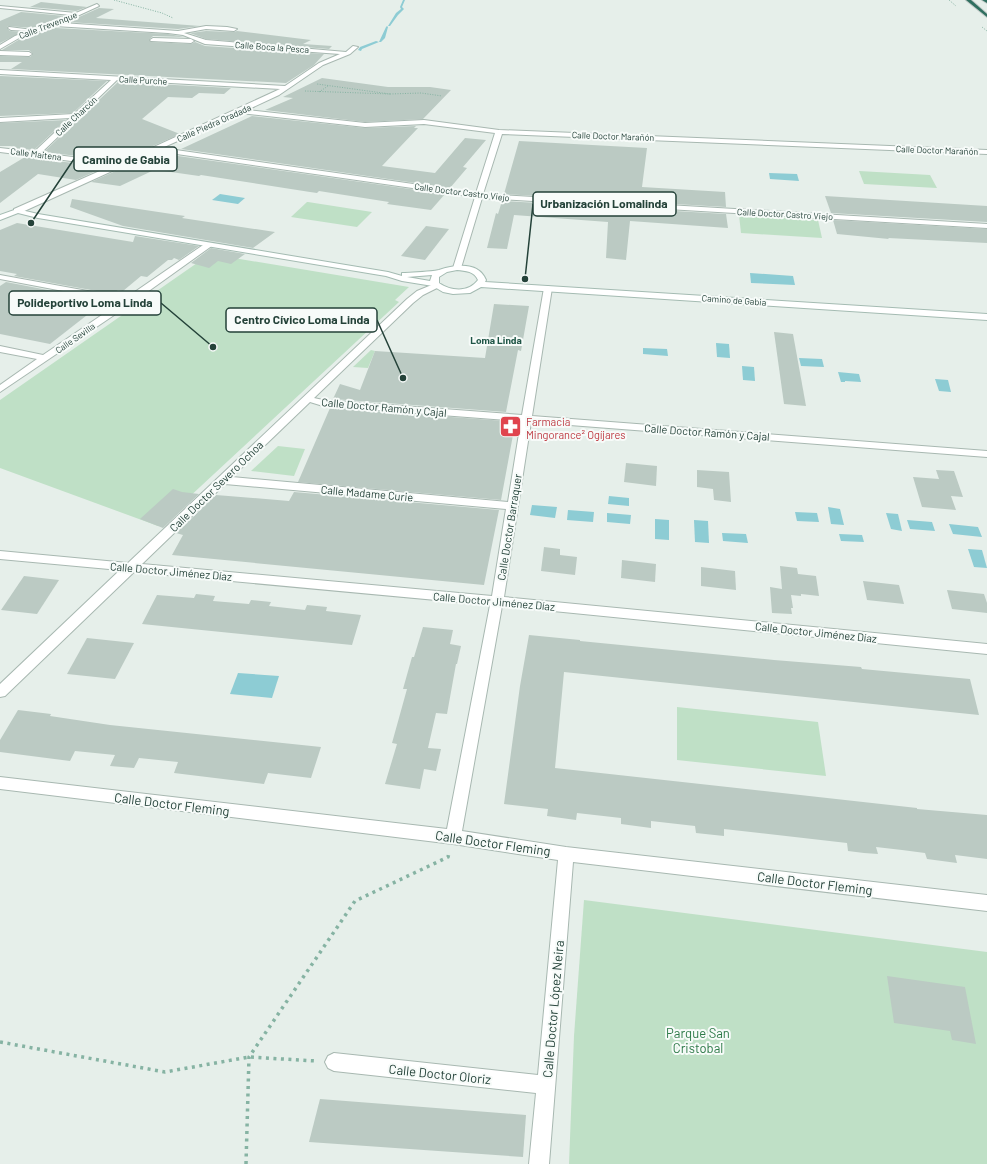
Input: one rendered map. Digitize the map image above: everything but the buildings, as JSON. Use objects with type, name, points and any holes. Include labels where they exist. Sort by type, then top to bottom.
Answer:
[{"type":"highway","points":[[968,0],[987,16]]},
{"type":"street","name":"Calle Trevenque","points":[[0,47],[17,37],[55,24],[97,5]]},
{"type":"street","points":[[0,7],[78,14]]},
{"type":"street","name":"Calle Boca la Pesca","points":[[55,24],[178,33],[205,42],[348,53]]},
{"type":"street","points":[[178,33],[205,27],[234,29]]},
{"type":"street","points":[[11,28],[34,30]]},
{"type":"street","name":"Calle Boca la Pesca","points":[[153,40],[196,40]]},
{"type":"street","name":"Calle Piedra Oradada","points":[[0,218],[286,89],[321,64],[348,53],[355,47]]},
{"type":"street","name":"Calle Trevenque","points":[[0,53],[29,54]]},
{"type":"street","name":"Calle Purche","points":[[0,72],[286,89]]},
{"type":"street","name":"Calle Charcón","points":[[36,154],[116,78]]},
{"type":"street","name":"Calle Doctor Marañón","points":[[240,111],[365,125],[424,122],[499,132],[987,152]]},
{"type":"street","points":[[0,120],[76,116]]},
{"type":"street","points":[[457,268],[499,132]]},
{"type":"street","name":"Calle Doctor Castro Viejo","points":[[155,149],[480,196],[987,226]]},
{"type":"street","name":"Calle Maitena","points":[[0,150],[120,165]]},
{"type":"street","points":[[38,216],[39,201]]},
{"type":"street","points":[[17,211],[38,216],[388,274],[402,279],[436,285],[448,291],[470,290],[480,284],[482,280],[478,272],[465,268],[457,268],[440,272],[388,274]]},
{"type":"street","points":[[10,214],[18,216],[38,216]]},
{"type":"street","name":"Calle Sevilla","points":[[0,389],[209,245]]},
{"type":"street","points":[[436,285],[434,278],[440,272]]},
{"type":"street","points":[[0,277],[129,301]]},
{"type":"street","name":"Camino de Gabia","points":[[480,284],[987,317]]},
{"type":"street","name":"Calle Doctor Severo Ochoa","points":[[0,692],[410,300],[436,285]]},
{"type":"street","name":"Calle Doctor Barraquer","points":[[453,837],[497,601],[548,288]]},
{"type":"street","points":[[0,349],[45,358]]},
{"type":"street","name":"Calle Doctor Ramón y Cajal","points":[[308,399],[323,403],[987,454]]},
{"type":"street","name":"Calle Madame Curie","points":[[222,480],[512,506]]},
{"type":"street","name":"Calle Doctor Jiménez Díaz","points":[[0,555],[497,601],[987,649]]},
{"type":"street","name":"Calle Doctor Fleming","points":[[0,783],[453,837],[566,854],[987,903]]},
{"type":"street","name":"Calle Doctor López Neira","points":[[539,1164],[566,854]]},
{"type":"street","name":"Calle Doctor Oloriz","points":[[334,1062],[546,1086]]},
{"type":"path","points":[[114,0],[162,13],[176,19]]},
{"type":"path","points":[[297,81],[369,93],[442,96]]},
{"type":"path","points":[[318,92],[328,85]]},
{"type":"path","points":[[286,89],[318,92],[386,93]]},
{"type":"path","points":[[369,93],[390,94]]},
{"type":"path","points":[[246,1164],[249,1057],[355,901],[448,856],[453,837]]},
{"type":"path","points":[[0,1042],[165,1072],[249,1057],[334,1062]]},
{"type":"green space","points":[[859,171],[930,175],[937,188],[864,184]]},
{"type":"green space","points":[[307,202],[372,212],[357,227],[291,217]]},
{"type":"green space","points":[[739,215],[818,220],[822,238],[741,233]]},
{"type":"green space","points":[[210,254],[409,287],[395,300],[399,302],[158,526],[0,468],[0,400]]},
{"type":"green space","points":[[371,350],[375,351],[368,368],[353,367]]},
{"type":"green space","points":[[278,446],[305,449],[294,476],[251,471]]},
{"type":"green space","points":[[677,707],[818,722],[826,776],[677,760]]},
{"type":"green space","name":"Parque San Cristobal","points":[[584,900],[987,952],[987,1164],[569,1164],[574,1036]]},
{"type":"water","points":[[769,173],[797,174],[799,181],[770,179]]},
{"type":"water","points":[[220,194],[245,198],[238,204],[212,200]]},
{"type":"water","points":[[750,273],[793,276],[795,285],[751,283]]},
{"type":"water","points":[[716,343],[729,344],[730,358],[717,357]]},
{"type":"water","points":[[643,348],[667,349],[668,356],[643,354]]},
{"type":"water","points":[[799,358],[822,359],[824,367],[801,366]]},
{"type":"water","points":[[742,366],[754,367],[755,381],[743,380]]},
{"type":"water","points":[[838,372],[859,374],[861,382],[841,382]]},
{"type":"water","points":[[935,379],[948,380],[951,392],[939,391]]},
{"type":"water","points":[[609,496],[629,498],[629,506],[608,504]]},
{"type":"water","points":[[532,505],[557,507],[555,518],[530,515]]},
{"type":"water","points":[[828,507],[840,509],[844,525],[831,524]]},
{"type":"water","points":[[568,510],[594,512],[593,522],[567,520]]},
{"type":"water","points":[[795,512],[817,513],[819,522],[797,521]]},
{"type":"water","points":[[607,513],[631,515],[630,524],[607,522]]},
{"type":"water","points":[[886,513],[898,514],[902,531],[891,529]]},
{"type":"water","points":[[655,519],[669,520],[669,540],[655,539]]},
{"type":"water","points":[[694,520],[708,521],[709,543],[695,542]]},
{"type":"water","points":[[907,520],[932,522],[935,531],[910,529]]},
{"type":"water","points":[[949,524],[978,527],[982,537],[953,534]]},
{"type":"water","points":[[722,533],[746,534],[748,543],[723,541]]},
{"type":"water","points":[[839,534],[862,535],[864,542],[841,541]]},
{"type":"water","points":[[968,549],[982,550],[987,568],[974,567]]},
{"type":"water","points":[[238,673],[279,676],[272,698],[230,694]]},
{"type":"waterway","points":[[389,25],[397,14],[403,9],[401,7],[404,0]]},
{"type":"waterway","points":[[380,41],[383,38],[387,27]]},
{"type":"waterway","points":[[360,50],[361,48],[377,42]]},
{"type":"place","name":"Camino de Gabia","points":[[31,223]]},
{"type":"place","name":"Urbanización Lomalinda","points":[[525,279]]},
{"type":"place","name":"Polideportivo Loma Linda","points":[[213,347]]},
{"type":"place","name":"Centro Cívico Loma Linda","points":[[403,378]]},
{"type":"place","name":"Farmacia Mingorance² Ogíjares","points":[[510,427]]},
{"type":"district","name":"Loma Linda","points":[[496,340]]}]
